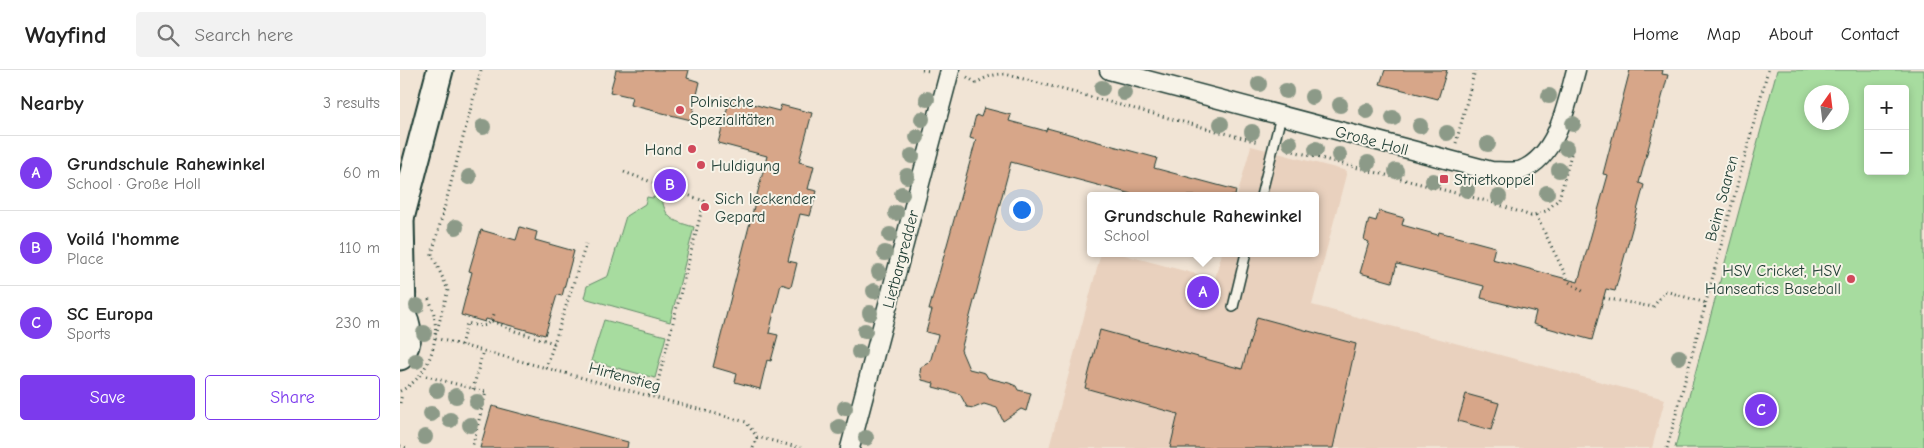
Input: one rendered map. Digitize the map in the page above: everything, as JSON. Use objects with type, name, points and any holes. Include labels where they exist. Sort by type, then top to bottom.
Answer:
[{"type":"street","points":[[400,358],[406,348],[408,334],[402,312],[401,221],[440,70]]},
{"type":"street","name":"Große Holl","points":[[1108,70],[1153,76],[1281,116],[1491,170],[1521,170],[1543,156],[1563,118],[1576,70]]},
{"type":"street","name":"Lietbargredder","points":[[850,448],[957,72]]},
{"type":"lane","points":[[1262,192],[1281,116]]},
{"type":"lane","points":[[1233,306],[1245,257]]},
{"type":"path","name":"Hirtenstieg","points":[[481,70],[432,254],[448,290],[435,338],[746,422],[757,437]]},
{"type":"path","points":[[1452,161],[1475,70]]},
{"type":"path","name":"Beim Saaren","points":[[1667,448],[1768,70]]},
{"type":"path","points":[[957,72],[976,83],[986,76],[1005,74],[1494,204],[1531,216],[1546,211],[1559,199],[1577,131],[1563,118]]},
{"type":"path","points":[[624,172],[704,201],[654,397]]},
{"type":"path","points":[[1536,215],[1569,282],[1584,292]]},
{"type":"path","points":[[546,368],[586,244]]},
{"type":"path","points":[[1604,298],[1652,307],[1665,291],[1706,304]]},
{"type":"path","points":[[461,345],[467,323],[484,326],[492,321],[495,311]]},
{"type":"path","points":[[492,321],[514,331],[554,343]]},
{"type":"path","points":[[473,389],[483,351]]},
{"type":"path","points":[[426,376],[486,392],[472,448]]},
{"type":"path","points":[[400,403],[402,394]]},
{"type":"path","points":[[753,448],[757,437],[801,448]]},
{"type":"path","points":[[400,446],[407,448]]},
{"type":"shaded area","points":[[1251,146],[1347,171],[1312,305],[1665,399],[1652,448],[1049,448],[1100,257],[1132,257],[1215,279],[1221,257],[1319,257],[1319,192],[1238,192]]},
{"type":"green space","points":[[1777,70],[1924,70],[1924,448],[1675,448]]},
{"type":"green space","points":[[658,192],[661,193],[664,208],[670,217],[694,227],[670,322],[584,298],[587,286],[608,276],[626,216],[645,204],[647,197],[653,198]]},
{"type":"green space","points":[[604,320],[666,336],[655,378],[591,361]]},
{"type":"building","points":[[616,70],[689,70],[687,78],[700,82],[691,120],[630,105],[632,97],[610,92]]},
{"type":"building","points":[[1385,70],[1447,70],[1438,99],[1380,84]]},
{"type":"building","points":[[1630,70],[1663,70],[1662,74],[1668,75],[1639,183],[1644,185],[1615,291],[1606,289],[1592,340],[1533,324],[1536,312],[1481,298],[1484,286],[1397,264],[1392,282],[1360,273],[1369,242],[1364,240],[1369,219],[1376,221],[1379,211],[1404,218],[1402,225],[1438,235],[1439,232],[1495,247],[1492,259],[1578,282],[1608,175],[1603,174]]},
{"type":"building","points":[[730,98],[779,111],[781,105],[812,113],[799,162],[814,166],[808,189],[817,191],[810,216],[800,214],[788,261],[797,263],[791,287],[781,284],[769,333],[778,335],[771,361],[767,360],[760,389],[735,382],[737,374],[713,367],[767,156],[718,143]]},
{"type":"building","points":[[984,108],[1011,115],[1009,121],[1046,131],[1047,128],[1157,158],[1154,168],[1236,190],[1236,192],[1124,192],[1011,162],[961,350],[969,369],[985,373],[988,378],[1009,383],[1016,386],[1018,390],[1031,393],[1026,411],[1021,409],[1003,421],[997,408],[984,404],[974,408],[967,407],[960,394],[933,387],[934,383],[922,380],[920,372],[921,367],[930,362],[938,335],[926,332],[932,310],[929,310],[976,140],[970,138],[976,115],[981,117]]},
{"type":"building","points":[[520,227],[537,232],[535,240],[574,251],[562,296],[557,295],[545,335],[486,319],[485,322],[461,315],[472,272],[469,271],[481,230],[516,240]]},
{"type":"building","points":[[1257,317],[1356,344],[1333,448],[1170,448],[1178,414],[1085,388],[1100,330],[1242,369]]},
{"type":"building","points":[[1466,394],[1499,403],[1491,430],[1458,421]]},
{"type":"building","points":[[492,406],[628,442],[627,448],[480,448]]},
{"type":"place","name":"Polnische Spezialitäten","points":[[680,110]]},
{"type":"place","name":"Hand","points":[[692,149]]},
{"type":"place","name":"Huldigung","points":[[701,165]]},
{"type":"place","name":"Strietkoppel","points":[[1444,179]]},
{"type":"place","name":"Voilá l'homme","points":[[670,185]]},
{"type":"place","name":"Sich leckender Gepard","points":[[705,207]]},
{"type":"place","name":"HSV Cricket, HSV Hanseatics Baseball","points":[[1851,279]]},
{"type":"place","name":"Grundschule Rahewinkel","points":[[1203,292]]},
{"type":"place","name":"SC Europa","points":[[1761,410]]}]
